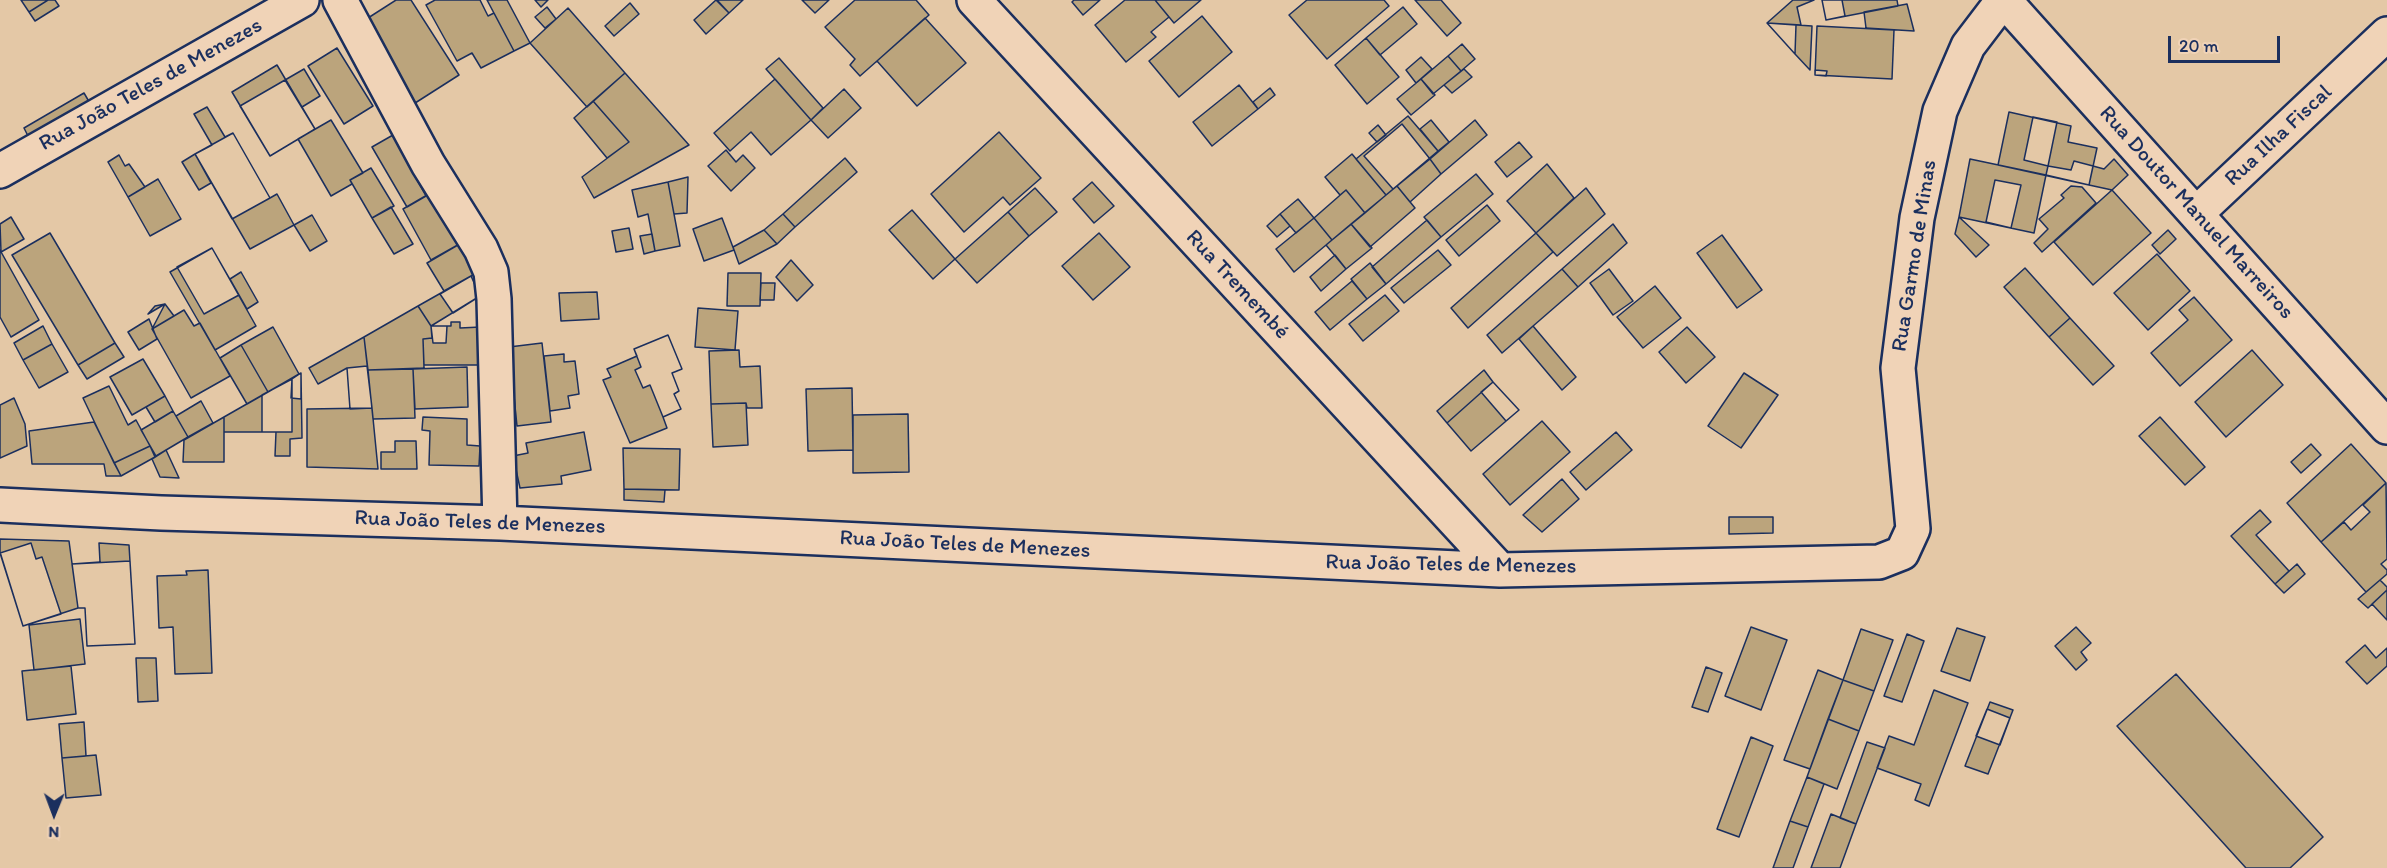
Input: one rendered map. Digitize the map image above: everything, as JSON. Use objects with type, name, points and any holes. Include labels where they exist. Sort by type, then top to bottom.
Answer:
[{"type":"street","name":"Rua João Teles de Menezes","points":[[0,171],[302,0]]},
{"type":"street","points":[[340,0],[428,164],[481,249],[491,272],[494,299],[500,523]]},
{"type":"street","name":"Rua Tremembé","points":[[974,0],[1500,570]]},
{"type":"street","name":"Rua Doutor Manuel Marreiros","points":[[2003,0],[2197,213],[2387,427]]},
{"type":"street","name":"Rua Garmo de Minas","points":[[1913,529],[1898,368],[1917,218],[1940,111],[1968,46],[2003,0]]},
{"type":"street","name":"Rua Ilha Fiscal","points":[[2197,213],[2387,34]]},
{"type":"street","name":"Rua João Teles de Menezes","points":[[0,505],[172,514],[500,523],[1500,570],[1879,562],[1902,553],[1913,529]]},
{"type":"building","points":[[21,0],[48,0],[29,12]]},
{"type":"building","points":[[48,0],[55,0],[59,6],[35,21],[29,12]]},
{"type":"building","points":[[396,0],[411,0],[459,75],[412,105],[367,33],[375,28],[368,18]]},
{"type":"building","points":[[435,0],[480,0],[488,16],[494,13],[514,51],[481,68],[472,53],[457,61],[426,5]]},
{"type":"building","points":[[487,0],[507,0],[530,43],[514,51]]},
{"type":"building","points":[[535,0],[548,0],[541,7]]},
{"type":"building","points":[[716,0],[729,13],[706,34],[694,20]]},
{"type":"building","points":[[717,0],[743,0],[729,13]]},
{"type":"building","points":[[802,0],[829,0],[815,13]]},
{"type":"building","points":[[855,0],[916,0],[929,15],[860,76],[850,65],[855,59],[825,27]]},
{"type":"building","points":[[1074,0],[1100,0],[1083,15],[1072,2]]},
{"type":"building","points":[[1125,0],[1155,0],[1169,17],[1151,32],[1156,37],[1126,62],[1095,25]]},
{"type":"building","points":[[1155,0],[1201,0],[1174,23]]},
{"type":"building","points":[[1307,0],[1384,0],[1389,6],[1327,59],[1289,15]]},
{"type":"building","points":[[1415,0],[1441,0],[1461,23],[1447,36]]},
{"type":"building","points":[[1793,0],[1814,0],[1797,7],[1801,25],[1767,23]]},
{"type":"building","points":[[1822,0],[1897,0],[1898,6],[1826,20]]},
{"type":"building","points":[[1822,0],[1842,0],[1845,16],[1826,20]]},
{"type":"building","points":[[630,3],[639,14],[614,36],[605,26]]},
{"type":"building","points":[[1907,4],[1914,31],[1866,28],[1864,12]]},
{"type":"building","points":[[547,7],[556,19],[545,28],[535,17]]},
{"type":"building","points":[[1403,7],[1417,24],[1380,55],[1366,38]]},
{"type":"building","points":[[568,8],[625,73],[587,107],[530,43]]},
{"type":"building","points":[[1202,16],[1232,52],[1179,97],[1149,61]]},
{"type":"building","points":[[925,18],[966,63],[917,106],[877,61]]},
{"type":"building","points":[[1767,23],[1796,25],[1795,54]]},
{"type":"building","points":[[1767,23],[1812,26],[1810,70],[1795,54]]},
{"type":"building","points":[[1817,26],[1894,30],[1892,79],[1815,75]]},
{"type":"building","points":[[1366,38],[1399,77],[1367,104],[1335,65]]},
{"type":"building","points":[[1462,44],[1475,59],[1461,71],[1448,56]]},
{"type":"building","points":[[337,48],[373,106],[344,124],[308,66]]},
{"type":"building","points":[[1448,56],[1461,71],[1433,94],[1421,79]]},
{"type":"building","points":[[1421,57],[1432,69],[1416,83],[1406,70]]},
{"type":"building","points":[[779,58],[823,108],[811,120],[766,69]]},
{"type":"building","points":[[277,65],[315,129],[270,156],[232,92]]},
{"type":"building","points":[[304,69],[320,96],[302,107],[285,80]]},
{"type":"building","points":[[1464,69],[1472,77],[1452,93],[1444,85]]},
{"type":"building","points":[[1815,70],[1827,71],[1826,76],[1815,75]]},
{"type":"building","points":[[625,73],[689,145],[594,198],[582,177],[629,142],[593,101]]},
{"type":"building","points":[[775,79],[811,120],[771,155],[751,132],[730,151],[714,133]]},
{"type":"building","points":[[1421,79],[1435,95],[1411,115],[1397,99]]},
{"type":"building","points":[[285,80],[315,129],[270,156],[240,106]]},
{"type":"building","points":[[1239,85],[1258,109],[1212,146],[1193,122]]},
{"type":"building","points":[[1270,88],[1275,95],[1258,109],[1253,102]]},
{"type":"building","points":[[844,89],[861,108],[828,138],[811,120]]},
{"type":"building","points":[[84,93],[91,105],[30,140],[24,128]]},
{"type":"building","points":[[593,101],[629,142],[607,158],[574,118]]},
{"type":"building","points":[[207,107],[225,137],[233,133],[270,198],[277,194],[294,225],[250,249],[195,154],[212,145],[194,114]]},
{"type":"building","points":[[2009,112],[2071,126],[2068,142],[2097,148],[2089,185],[1998,165]]},
{"type":"building","points":[[1408,116],[1438,151],[1386,195],[1356,159]]},
{"type":"building","points":[[2033,117],[2057,122],[2048,166],[2024,160]]},
{"type":"building","points":[[331,120],[363,173],[350,180],[352,184],[331,196],[298,139]]},
{"type":"building","points":[[1431,120],[1449,142],[1438,151],[1420,129]]},
{"type":"building","points":[[1475,120],[1487,135],[1441,174],[1430,159]]},
{"type":"building","points":[[1402,124],[1430,159],[1393,189],[1364,156]]},
{"type":"building","points":[[1378,125],[1386,135],[1377,142],[1369,133]]},
{"type":"building","points":[[400,131],[419,164],[411,169],[426,196],[407,207],[372,147]]},
{"type":"building","points":[[999,132],[1041,178],[1010,205],[1003,197],[964,232],[931,194]]},
{"type":"building","points":[[233,133],[270,198],[232,219],[195,154]]},
{"type":"building","points":[[1519,142],[1532,157],[1507,177],[1495,162]]},
{"type":"building","points":[[726,150],[736,162],[743,155],[755,168],[731,191],[708,166]]},
{"type":"building","points":[[195,154],[211,183],[199,190],[182,162]]},
{"type":"building","points":[[1352,154],[1386,195],[1365,213],[1346,190],[1340,195],[1325,177]]},
{"type":"building","points":[[119,155],[125,166],[129,164],[145,187],[128,197],[108,162]]},
{"type":"building","points":[[845,158],[857,172],[795,227],[783,214]]},
{"type":"building","points":[[1430,159],[1441,174],[1410,202],[1397,186]]},
{"type":"building","points":[[1970,159],[2046,175],[2034,233],[1959,217]]},
{"type":"building","points":[[2114,159],[2128,175],[2112,190],[2089,185],[2093,166],[2104,169]]},
{"type":"building","points":[[2074,161],[2093,166],[2089,185],[2046,175],[2048,166],[2071,170]]},
{"type":"building","points":[[1547,164],[1574,198],[1536,233],[1507,201]]},
{"type":"building","points":[[371,168],[394,206],[372,218],[350,180]]},
{"type":"building","points":[[1476,174],[1493,194],[1441,237],[1424,217]]},
{"type":"building","points":[[688,177],[687,213],[674,214],[668,182]]},
{"type":"building","points":[[158,179],[181,219],[150,236],[128,197]]},
{"type":"building","points":[[1995,180],[2021,185],[2011,228],[1986,222]]},
{"type":"building","points":[[668,182],[680,246],[655,251],[648,214],[638,217],[632,190]]},
{"type":"building","points":[[1092,182],[1114,206],[1094,223],[1073,199]]},
{"type":"building","points":[[1397,186],[1415,208],[1370,247],[1351,224]]},
{"type":"building","points":[[2071,186],[2082,187],[2096,203],[2042,252],[2034,243],[2048,229],[2039,219],[2064,198],[2061,195]]},
{"type":"building","points":[[1035,188],[1057,212],[1029,236],[1008,212]]},
{"type":"building","points":[[1586,188],[1605,214],[1557,256],[1536,233]]},
{"type":"building","points":[[1346,190],[1365,213],[1332,240],[1314,218]]},
{"type":"building","points":[[2112,190],[2151,233],[2093,285],[2054,242]]},
{"type":"building","points":[[434,191],[463,242],[431,260],[403,209]]},
{"type":"building","points":[[1298,199],[1314,218],[1296,233],[1280,214]]},
{"type":"building","points":[[1487,205],[1500,221],[1459,256],[1446,240]]},
{"type":"building","points":[[391,207],[413,244],[394,254],[372,218]]},
{"type":"building","points":[[912,210],[955,259],[933,279],[889,230]]},
{"type":"building","points":[[1008,212],[1029,236],[977,283],[955,259]]},
{"type":"building","points":[[783,214],[795,227],[777,244],[764,230]]},
{"type":"building","points":[[1280,214],[1290,226],[1277,237],[1267,226]]},
{"type":"building","points":[[312,215],[327,241],[310,251],[294,225]]},
{"type":"building","points":[[11,217],[24,239],[1,252],[0,224]]},
{"type":"building","points":[[1959,217],[1989,245],[1976,257],[1955,234]]},
{"type":"building","points":[[722,218],[734,250],[704,261],[693,229]]},
{"type":"building","points":[[1314,218],[1332,240],[1294,272],[1276,249]]},
{"type":"building","points":[[1427,220],[1441,237],[1386,284],[1372,267]]},
{"type":"building","points":[[1351,224],[1372,248],[1346,269],[1326,245]]},
{"type":"building","points":[[1613,224],[1627,243],[1578,287],[1562,269]]},
{"type":"building","points":[[629,228],[633,249],[616,252],[612,231]]},
{"type":"building","points":[[764,230],[777,244],[739,264],[733,247]]},
{"type":"building","points":[[2168,230],[2176,239],[2160,254],[2152,245]]},
{"type":"building","points":[[50,233],[115,343],[78,365],[12,255]]},
{"type":"building","points":[[1099,233],[1130,267],[1093,300],[1062,266]]},
{"type":"building","points":[[1536,233],[1553,252],[1468,328],[1451,308]]},
{"type":"building","points":[[652,234],[655,251],[644,254],[640,236]]},
{"type":"building","points":[[1722,235],[1762,290],[1737,308],[1697,253]]},
{"type":"building","points":[[463,242],[480,271],[444,291],[427,263]]},
{"type":"building","points":[[212,248],[239,295],[204,314],[177,267]]},
{"type":"building","points":[[212,248],[256,326],[215,350],[170,272]]},
{"type":"building","points":[[0,250],[39,320],[11,337],[0,317]]},
{"type":"building","points":[[1438,250],[1451,265],[1404,303],[1391,288]]},
{"type":"building","points":[[2157,254],[2190,291],[2148,330],[2114,293]]},
{"type":"building","points":[[1335,255],[1346,269],[1321,291],[1310,277]]},
{"type":"building","points":[[791,260],[813,285],[797,301],[776,277]]},
{"type":"building","points":[[1370,263],[1386,284],[1367,299],[1351,279]]},
{"type":"building","points":[[2025,268],[2070,318],[2049,337],[2004,287]]},
{"type":"building","points":[[1562,269],[1578,287],[1502,353],[1487,335]]},
{"type":"building","points":[[1609,269],[1633,301],[1613,315],[1590,283]]},
{"type":"building","points":[[241,272],[258,302],[247,309],[230,279]]},
{"type":"building","points":[[728,273],[761,273],[760,306],[727,306]]},
{"type":"building","points":[[471,276],[480,296],[453,313],[440,294]]},
{"type":"building","points":[[471,276],[480,296],[431,326],[418,306]]},
{"type":"building","points":[[1352,281],[1367,299],[1330,330],[1315,312]]},
{"type":"building","points":[[761,283],[775,283],[774,300],[760,300]]},
{"type":"building","points":[[1655,286],[1681,318],[1643,348],[1617,317]]},
{"type":"building","points":[[597,292],[599,319],[561,321],[559,293]]},
{"type":"building","points":[[1385,295],[1399,311],[1363,341],[1349,324]]},
{"type":"building","points":[[2194,297],[2232,340],[2180,386],[2151,353],[2188,320],[2179,310]]},
{"type":"building","points":[[165,304],[148,314],[155,306]]},
{"type":"building","points":[[165,304],[174,316],[152,329]]},
{"type":"building","points":[[418,306],[431,326],[432,338],[423,339],[424,368],[368,370],[364,337]]},
{"type":"building","points":[[698,308],[738,311],[735,350],[695,347]]},
{"type":"building","points":[[184,310],[194,326],[200,323],[230,376],[191,398],[152,329]]},
{"type":"building","points":[[2070,318],[2114,366],[2093,385],[2049,337]]},
{"type":"building","points":[[149,319],[157,339],[139,350],[128,332]]},
{"type":"building","points":[[451,322],[460,322],[460,328],[481,327],[481,365],[424,365],[423,339],[432,338],[431,326],[451,326]]},
{"type":"building","points":[[43,326],[52,344],[23,360],[14,343]]},
{"type":"building","points":[[431,326],[447,326],[446,343],[433,343]]},
{"type":"building","points":[[1533,326],[1576,377],[1562,390],[1519,339]]},
{"type":"building","points":[[273,327],[299,374],[268,392],[241,345]]},
{"type":"building","points":[[1687,327],[1715,357],[1686,383],[1659,352]]},
{"type":"building","points":[[668,335],[682,369],[672,373],[679,391],[674,394],[681,409],[663,417],[667,428],[630,443],[603,380],[611,377],[607,369],[637,356],[634,349]]},
{"type":"building","points":[[668,335],[682,369],[672,373],[679,391],[674,394],[681,409],[663,417],[650,385],[643,388],[635,370],[641,367],[634,349]]},
{"type":"building","points":[[364,337],[372,408],[350,409],[347,368],[318,384],[309,368]]},
{"type":"building","points":[[115,343],[124,357],[87,379],[78,365]]},
{"type":"building","points":[[542,343],[551,422],[517,426],[509,347]]},
{"type":"building","points":[[52,344],[68,372],[39,388],[23,360]]},
{"type":"building","points":[[241,345],[268,392],[247,404],[220,358]]},
{"type":"building","points":[[739,350],[740,367],[760,366],[762,408],[747,408],[746,403],[711,404],[709,351]]},
{"type":"building","points":[[2252,350],[2283,385],[2226,437],[2195,402]]},
{"type":"building","points":[[564,354],[564,362],[575,361],[579,394],[568,396],[570,408],[550,411],[544,356]]},
{"type":"building","points":[[143,359],[165,396],[132,415],[110,377]]},
{"type":"building","points":[[367,366],[372,408],[350,409],[347,368]]},
{"type":"building","points":[[467,367],[468,407],[415,409],[413,369]]},
{"type":"building","points":[[413,369],[415,418],[373,419],[368,370]]},
{"type":"building","points":[[1484,370],[1493,382],[1447,423],[1437,411]]},
{"type":"building","points":[[301,373],[302,438],[290,439],[290,456],[275,456],[276,432],[224,432],[224,417]]},
{"type":"building","points":[[301,373],[301,399],[291,398],[292,379]]},
{"type":"building","points":[[1744,373],[1778,395],[1741,448],[1708,426]]},
{"type":"building","points":[[292,379],[292,432],[262,432],[262,395]]},
{"type":"building","points":[[1493,382],[1519,410],[1506,421],[1481,392]]},
{"type":"building","points":[[1493,382],[1519,410],[1471,451],[1447,423]]},
{"type":"building","points":[[109,386],[128,425],[136,420],[150,446],[114,463],[83,398]]},
{"type":"building","points":[[852,388],[853,450],[808,451],[806,389]]},
{"type":"building","points":[[165,396],[173,411],[155,422],[146,407]]},
{"type":"building","points":[[14,398],[25,424],[27,446],[0,458],[0,405]]},
{"type":"building","points":[[201,401],[213,423],[188,437],[176,416]]},
{"type":"building","points":[[746,403],[748,445],[713,447],[711,404]]},
{"type":"building","points":[[372,408],[378,469],[307,467],[307,409]]},
{"type":"building","points":[[173,411],[188,437],[156,456],[141,430]]},
{"type":"building","points":[[908,414],[909,472],[853,473],[853,415]]},
{"type":"building","points":[[224,417],[224,462],[183,462],[184,440]]},
{"type":"building","points":[[423,417],[467,419],[467,445],[480,446],[479,466],[429,465],[430,431],[422,430]]},
{"type":"building","points":[[2160,417],[2205,467],[2185,485],[2139,436]]},
{"type":"building","points":[[1542,421],[1570,452],[1510,505],[1483,474]]},
{"type":"building","points":[[94,422],[121,476],[106,476],[104,464],[32,464],[29,431]]},
{"type":"building","points":[[584,432],[591,470],[561,476],[562,484],[520,488],[513,456],[528,453],[526,443]]},
{"type":"building","points":[[1616,432],[1632,450],[1586,490],[1570,472]]},
{"type":"building","points":[[395,441],[416,441],[417,469],[381,469],[381,452],[395,452]]},
{"type":"building","points":[[2311,444],[2321,455],[2301,473],[2291,462]]},
{"type":"building","points":[[2351,444],[2386,483],[2321,542],[2287,503]]},
{"type":"building","points":[[150,446],[155,457],[121,476],[114,463]]},
{"type":"building","points":[[623,448],[680,449],[679,490],[624,489]]},
{"type":"building","points":[[166,450],[179,478],[160,477],[152,459]]},
{"type":"building","points":[[1562,479],[1579,499],[1542,532],[1523,515]]},
{"type":"building","points":[[2386,483],[2387,559],[2381,564],[2387,570],[2387,574],[2366,592],[2321,542],[2344,522],[2351,530],[2370,512],[2363,505]]},
{"type":"building","points":[[624,489],[665,490],[664,502],[624,500]]},
{"type":"building","points":[[2260,510],[2271,522],[2256,535],[2289,571],[2275,584],[2231,536]]},
{"type":"building","points":[[1729,517],[1773,517],[1773,533],[1729,534]]},
{"type":"building","points":[[0,539],[69,541],[78,608],[23,626],[0,552]]},
{"type":"building","points":[[31,543],[36,559],[42,557],[61,614],[23,626],[0,553]]},
{"type":"building","points":[[99,543],[129,545],[135,644],[87,646],[85,608],[78,608],[72,564],[100,562]]},
{"type":"building","points":[[130,561],[135,644],[87,646],[85,608],[78,608],[72,564]]},
{"type":"building","points":[[2297,564],[2305,574],[2284,593],[2275,584]]},
{"type":"building","points":[[208,570],[212,673],[175,674],[173,627],[159,628],[157,576],[187,575],[186,571]]},
{"type":"building","points":[[2380,580],[2387,590],[2368,608],[2358,599]]},
{"type":"building","points":[[2387,590],[2387,620],[2372,604]]},
{"type":"building","points":[[80,619],[85,664],[34,670],[29,625]]},
{"type":"building","points":[[1751,627],[1787,640],[1761,710],[1725,696]]},
{"type":"building","points":[[2076,627],[2091,643],[2081,652],[2087,660],[2076,670],[2055,646]]},
{"type":"building","points":[[1957,628],[1985,637],[1970,681],[1941,671]]},
{"type":"building","points":[[1861,629],[1893,640],[1874,691],[1843,680]]},
{"type":"building","points":[[1907,634],[1924,641],[1902,702],[1884,696]]},
{"type":"building","points":[[2365,645],[2376,658],[2387,648],[2387,666],[2367,684],[2346,662]]},
{"type":"building","points":[[136,658],[156,658],[158,701],[138,702]]},
{"type":"building","points":[[71,666],[76,714],[27,720],[22,671]]},
{"type":"building","points":[[1706,667],[1722,673],[1708,712],[1692,707]]},
{"type":"building","points":[[1818,670],[1843,680],[1810,769],[1784,760]]},
{"type":"building","points":[[2176,674],[2323,837],[2290,868],[2246,868],[2117,726]]},
{"type":"building","points":[[1843,680],[1874,691],[1859,731],[1828,719]]},
{"type":"building","points":[[1934,690],[1968,703],[1929,806],[1915,800],[1921,784],[1877,768],[1889,736],[1914,745]]},
{"type":"building","points":[[1990,702],[2013,710],[1988,774],[1965,766]]},
{"type":"building","points":[[1987,709],[2010,718],[2000,745],[1976,736]]},
{"type":"building","points":[[1828,719],[1859,731],[1837,789],[1807,777]]},
{"type":"building","points":[[84,722],[86,756],[62,758],[59,724]]},
{"type":"building","points":[[1751,737],[1773,746],[1739,837],[1717,829]]},
{"type":"building","points":[[1867,742],[1885,748],[1856,824],[1840,818]]},
{"type":"building","points":[[96,755],[101,795],[66,798],[62,758]]},
{"type":"building","points":[[1807,777],[1824,784],[1808,827],[1790,821]]},
{"type":"building","points":[[1831,814],[1856,824],[1840,868],[1811,868]]},
{"type":"building","points":[[1790,821],[1808,827],[1793,868],[1773,868]]}]
